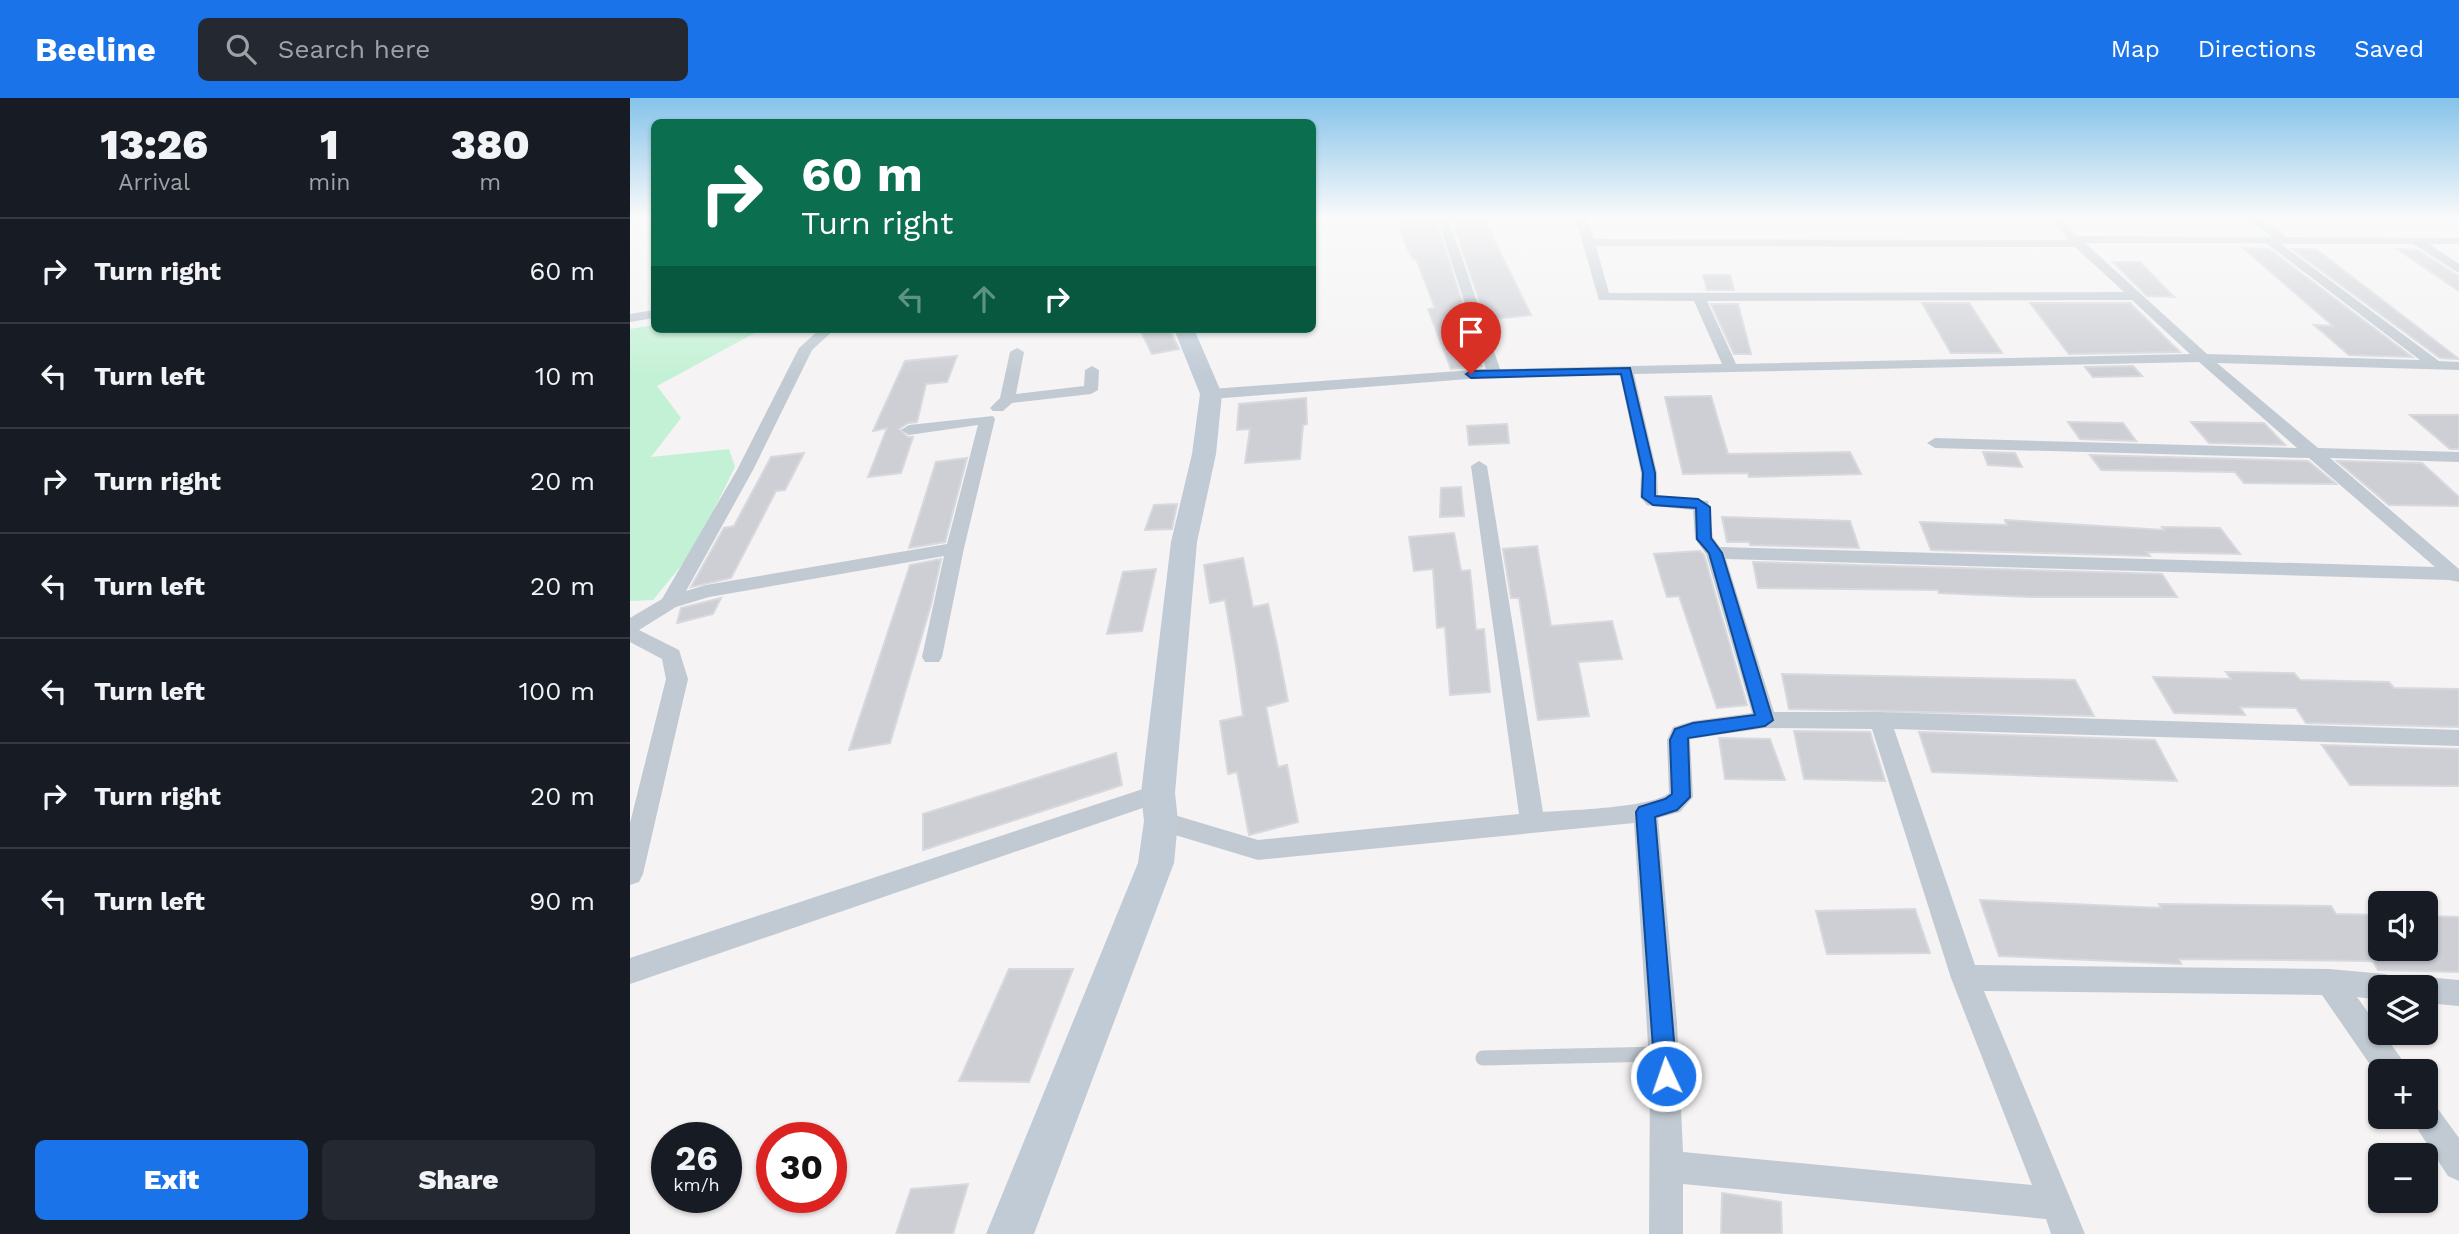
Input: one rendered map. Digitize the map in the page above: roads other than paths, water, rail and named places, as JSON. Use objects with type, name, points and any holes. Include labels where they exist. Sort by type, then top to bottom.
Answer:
[{"type":"street","points":[[1460,270],[1494,373]]},
{"type":"street","points":[[1597,270],[1604,297],[2137,296]]},
{"type":"street","points":[[2108,270],[2203,358],[2456,576]]},
{"type":"street","points":[[2309,270],[2435,365]]},
{"type":"street","points":[[1699,297],[1731,368]]},
{"type":"street","points":[[630,318],[651,314]]},
{"type":"street","points":[[668,603],[745,470],[806,348],[823,333]]},
{"type":"street","points":[[1010,1234],[1156,863],[1184,542],[1204,454],[1211,394],[1186,333]]},
{"type":"street","points":[[932,657],[955,548],[987,419],[1007,399],[1017,352]]},
{"type":"street","points":[[1211,394],[1494,373],[1626,370],[2203,358],[2459,366]]},
{"type":"street","points":[[1007,399],[1091,390],[1092,370]]},
{"type":"street","points":[[1626,370],[1649,473],[1649,497],[1653,501],[1702,505],[1704,539],[1715,553],[1765,720]]},
{"type":"street","points":[[908,430],[987,419]]},
{"type":"street","points":[[1935,443],[2459,457]]},
{"type":"street","points":[[1479,466],[1532,822]]},
{"type":"street","points":[[630,627],[668,603],[706,591],[955,548]]},
{"type":"street","points":[[1715,553],[2456,576]]},
{"type":"street","points":[[630,634],[671,655],[677,679],[630,874]]},
{"type":"street","points":[[630,971],[1160,807],[1258,850],[1645,812],[1671,805],[1681,797],[1678,740],[1681,733],[1693,729],[1765,720],[1880,720],[2459,738]]},
{"type":"street","points":[[1880,720],[1965,978],[2068,1234]]},
{"type":"street","points":[[1645,812],[1665,1054],[1669,1167],[1666,1234]]},
{"type":"street","points":[[1965,978],[2329,982],[2368,985]]},
{"type":"street","points":[[2329,982],[2384,1059]]},
{"type":"street","points":[[2438,991],[2459,993]]},
{"type":"street","points":[[2433,1129],[2459,1166]]},
{"type":"street","points":[[1669,1167],[2056,1204]]},
{"type":"lane","points":[[1483,1058],[1665,1054]]}]
